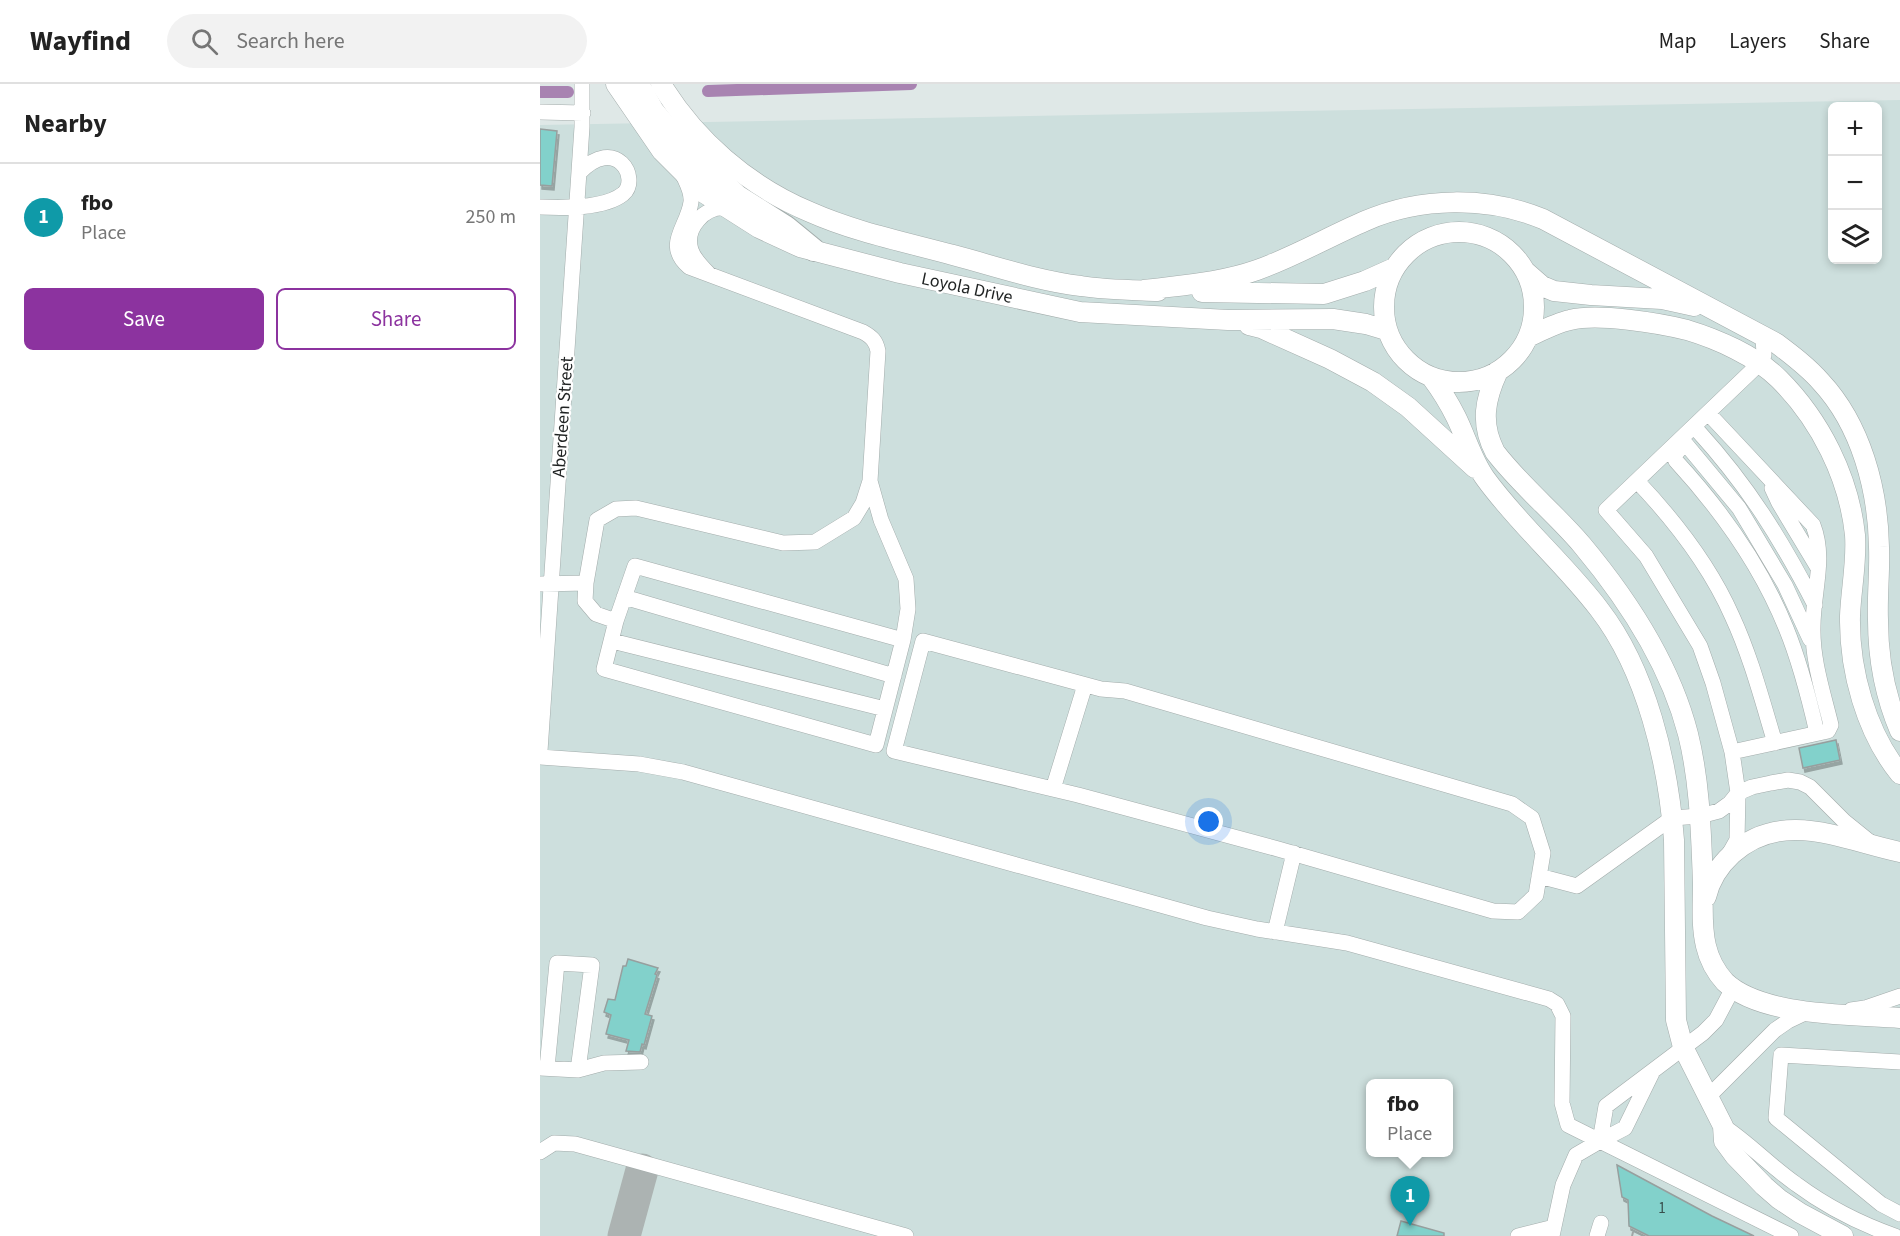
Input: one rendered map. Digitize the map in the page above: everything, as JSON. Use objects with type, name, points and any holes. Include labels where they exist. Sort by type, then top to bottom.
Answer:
[{"type":"highway","points":[[638,84],[653,111],[684,148],[737,196],[786,227],[814,250]]},
{"type":"main road","name":"Loyola Drive","points":[[616,84],[662,151],[704,193],[759,228],[800,247],[900,273],[1080,312],[1228,320],[1333,319],[1366,324],[1386,330]]},
{"type":"main road","name":"Loyola Drive","points":[[661,84],[693,129],[738,170],[778,197],[810,213],[869,232],[1033,276],[1078,286],[1144,290],[1324,294],[1365,281],[1394,268]]},
{"type":"main road","points":[[1144,290],[1213,282],[1255,270],[1294,255],[1366,220],[1408,207],[1437,203],[1471,203],[1526,212],[1543,219],[1763,336],[1799,361],[1822,382],[1844,414],[1861,447],[1877,512],[1880,544],[1878,619],[1883,681],[1900,731]]},
{"type":"main road","points":[[1526,272],[1533,293],[1534,315],[1528,337],[1516,357],[1498,371],[1478,380],[1455,382],[1432,378],[1412,367],[1396,350],[1386,330],[1383,309],[1385,287],[1394,268],[1408,250],[1427,238],[1449,232],[1472,232],[1494,240],[1512,253],[1526,272],[1542,286],[1554,291],[1591,296],[1662,299],[1722,313]]},
{"type":"main road","points":[[1228,320],[1261,328],[1330,358],[1373,382],[1408,407],[1483,475]]},
{"type":"main road","points":[[1528,337],[1571,320],[1634,321],[1668,325],[1720,342],[1759,364],[1778,378],[1804,410],[1828,446],[1844,480],[1855,537],[1850,618],[1858,681],[1867,713],[1880,745],[1900,774]]},
{"type":"main road","points":[[1498,371],[1486,401],[1486,426],[1492,445],[1503,462],[1581,544],[1630,610],[1654,648],[1685,723],[1693,756],[1700,816],[1704,930],[1709,957],[1716,970],[1739,993],[1764,1004],[1810,1011],[1900,1018]]},
{"type":"main road","points":[[1432,378],[1455,415],[1483,475],[1498,496],[1601,611],[1623,646],[1648,708],[1666,774],[1672,818],[1676,1020],[1683,1047],[1723,1126],[1724,1141],[1764,1186],[1800,1213],[1843,1236]]},
{"type":"main road","points":[[1704,908],[1708,886],[1727,858],[1744,843],[1776,830],[1827,834],[1900,852]]},
{"type":"street","name":"Aberdeen Street","points":[[540,750],[546,584],[568,208],[579,173],[582,84]]},
{"type":"street","points":[[540,112],[582,113]]},
{"type":"street","points":[[540,207],[568,208],[615,198],[623,194],[628,182],[625,165],[615,158],[597,158],[579,173]]},
{"type":"street","points":[[616,621],[596,614],[585,601],[597,520],[616,509],[636,507],[783,543],[815,542],[854,518],[863,503],[870,481],[878,351],[876,343],[872,337],[863,332],[689,267],[677,247],[680,229],[691,204],[688,186],[682,172]]},
{"type":"street","points":[[708,273],[694,257],[690,247],[691,233],[703,214],[714,208],[726,208]]},
{"type":"street","points":[[1763,336],[1764,355],[1759,364],[1674,456],[1706,493],[1735,533],[1786,627],[1805,684],[1817,733]]},
{"type":"street","points":[[1711,415],[1813,525],[1819,539],[1813,625],[1814,647],[1815,662],[1831,725],[1828,731],[1732,752]]},
{"type":"street","points":[[1711,415],[1606,510],[1646,556],[1700,646],[1713,683],[1732,752],[1738,793],[1737,840],[1727,858]]},
{"type":"street","points":[[1698,431],[1726,462],[1755,500],[1792,561],[1815,605]]},
{"type":"street","points":[[1684,443],[1739,508],[1785,585],[1814,647]]},
{"type":"street","points":[[870,481],[881,520],[906,579],[908,609],[903,640],[876,745],[604,669],[616,621],[635,566],[903,640]]},
{"type":"street","points":[[1637,481],[1659,504],[1707,570],[1732,615],[1754,669],[1775,743]]},
{"type":"street","points":[[546,584],[586,583]]},
{"type":"street","points":[[624,597],[894,676]]},
{"type":"street","points":[[612,641],[885,708]]},
{"type":"street","points":[[923,641],[1101,689],[1125,691],[1512,804],[1532,818],[1543,853],[1536,895],[1518,912],[1493,911],[1053,789],[894,751],[923,641]]},
{"type":"street","points":[[1053,789],[1085,685]]},
{"type":"street","points":[[540,757],[639,764],[683,772],[1207,918],[1379,951],[1549,999],[1557,1004],[1563,1016],[1562,1103],[1568,1125],[1791,1236]]},
{"type":"street","points":[[1539,876],[1578,886],[1672,818],[1700,816],[1725,807],[1738,793],[1752,787],[1788,780],[1810,787],[1857,833],[1878,847]]},
{"type":"street","points":[[1275,932],[1294,854]]},
{"type":"street","points":[[578,1070],[592,965],[557,963],[543,1068],[578,1070],[604,1063],[641,1062]]},
{"type":"street","points":[[1600,1141],[1606,1106],[1703,1033],[1716,1020],[1733,988]]},
{"type":"street","points":[[1707,1098],[1775,1030],[1788,1021],[1810,1011],[1856,1010],[1876,1005],[1900,994]]},
{"type":"street","points":[[1900,1062],[1781,1055],[1776,1118],[1881,1204],[1900,1214]]},
{"type":"street","points":[[1518,1236],[1553,1232],[1563,1185],[1576,1155],[1625,1128],[1654,1068]]},
{"type":"street","points":[[1723,1126],[1795,1184],[1839,1214],[1864,1226],[1895,1236]]},
{"type":"street","points":[[540,1152],[554,1143],[575,1144],[906,1236]]},
{"type":"path","points":[[1632,1236],[1634,1228]]},
{"type":"shaded area","points":[[1900,100],[1900,1236],[540,1236],[540,125]]},
{"type":"building","points":[[540,129],[557,131],[552,186],[540,185]]},
{"type":"building","points":[[1836,740],[1840,760],[1803,768],[1799,748]]},
{"type":"building","points":[[628,959],[658,968],[645,1014],[652,1016],[640,1052],[626,1051],[629,1040],[606,1034],[611,1015],[604,1012],[608,999],[615,1000],[623,966],[626,966]]},
{"type":"building","points":[[1617,1165],[1754,1236],[1649,1236],[1629,1226],[1628,1200],[1622,1197]]},
{"type":"building","points":[[1401,1221],[1444,1233],[1444,1236],[1397,1236]]},
{"type":"waterway","points":[[708,91],[911,84]]},
{"type":"waterway","points":[[540,92],[568,92]]},
{"type":"taxiway","points":[[624,1236],[642,1170]]},
{"type":"place","name":"fbo","points":[[1410,1226]]}]
